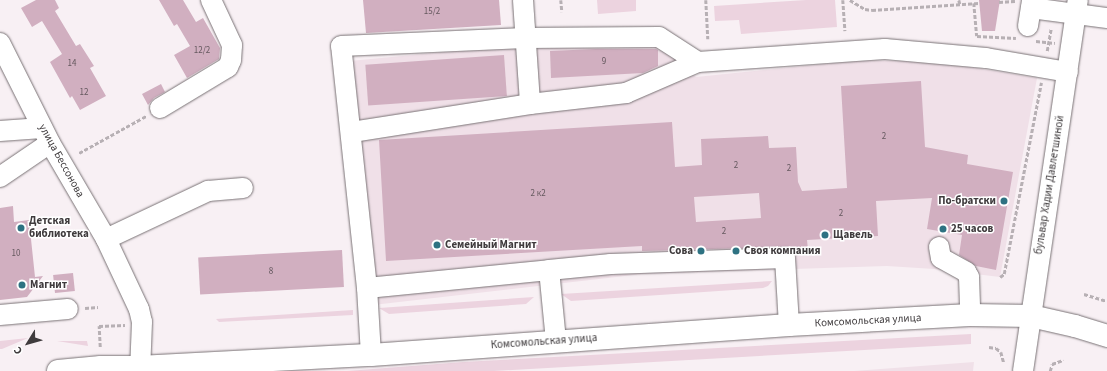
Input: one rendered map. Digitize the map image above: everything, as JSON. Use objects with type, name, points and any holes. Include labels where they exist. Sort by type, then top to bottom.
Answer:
[{"type":"main road","name":"Комсомольская улица","points":[[58,371],[101,367],[140,369],[302,364],[371,354],[789,325],[970,315],[1031,316],[1075,326],[1107,336]]},
{"type":"street","points":[[160,108],[228,67],[231,60],[232,45],[211,0]]},
{"type":"street","points":[[523,0],[530,104]]},
{"type":"street","points":[[1028,9],[1054,11],[1077,7],[1107,18]]},
{"type":"street","name":"бульвар Хадии Давлетшиной","points":[[1023,371],[1077,7]]},
{"type":"street","points":[[371,354],[367,288],[352,132],[341,46],[525,38],[659,37],[698,62]]},
{"type":"street","name":"улица Бессонова","points":[[0,43],[46,135],[106,239],[139,309],[142,322],[140,369]]},
{"type":"street","points":[[352,132],[530,104],[626,93],[698,62],[885,49],[986,58],[1068,72]]},
{"type":"street","points":[[0,131],[46,135]]},
{"type":"street","points":[[0,177],[46,135]]},
{"type":"street","points":[[106,239],[208,191],[243,188]]},
{"type":"street","points":[[939,247],[941,258],[966,272],[969,277],[970,315]]},
{"type":"street","points":[[367,288],[611,264],[784,258],[789,325]]},
{"type":"street","points":[[549,270],[556,341]]},
{"type":"street","points":[[0,315],[68,309]]},
{"type":"path","points":[[561,0],[562,12]]},
{"type":"path","points":[[706,0],[708,39]]},
{"type":"path","points":[[843,0],[845,31]]},
{"type":"path","points":[[850,0],[865,9],[872,10],[979,3]]},
{"type":"path","points":[[959,0],[960,4]]},
{"type":"path","points":[[999,2],[1028,9]]},
{"type":"path","points":[[974,3],[976,35]]},
{"type":"path","points":[[1000,277],[1004,274],[1054,11]]},
{"type":"path","points":[[78,153],[160,108]]},
{"type":"path","points":[[1084,294],[1107,301]]},
{"type":"path","points":[[100,347],[99,326],[125,325]]},
{"type":"path","points":[[989,347],[996,348],[1001,352],[1004,363]]},
{"type":"path","points":[[1050,371],[1052,364],[1063,360]]},
{"type":"shaded area","points":[[597,0],[636,0],[636,11],[598,14]]},
{"type":"shaded area","points":[[806,0],[835,0],[837,27],[741,34],[739,20],[715,21],[714,6]]},
{"type":"shaded area","points":[[659,42],[696,77],[862,60],[940,62],[1037,78],[1000,277],[934,269],[887,266],[642,274],[373,305],[350,61],[506,46]]},
{"type":"shaded area","points":[[772,281],[768,286],[763,288],[571,301],[561,294]]},
{"type":"shaded area","points":[[534,297],[526,304],[389,314],[379,308]]},
{"type":"shaded area","points":[[353,310],[353,315],[219,322],[216,319]]},
{"type":"shaded area","points":[[971,334],[971,344],[494,371],[347,371],[463,362]]},
{"type":"shaded area","points":[[28,338],[2,349],[0,349],[0,341]]},
{"type":"shaded area","points":[[57,341],[87,341],[88,346]]},
{"type":"shaded area","points":[[974,362],[973,371],[854,371]]},
{"type":"building","points":[[36,0],[55,0],[59,8],[55,11],[76,46],[80,44],[94,66],[90,68],[106,96],[80,110],[72,96],[70,98],[50,62],[62,54],[42,21],[32,27],[21,8]]},
{"type":"building","points":[[159,0],[183,0],[196,22],[203,18],[220,48],[219,59],[187,78],[174,55],[190,46],[177,24],[174,26]]},
{"type":"building","points":[[363,0],[499,0],[501,25],[366,33]]},
{"type":"building","points":[[979,0],[1000,0],[995,31],[982,31]]},
{"type":"building","points":[[656,49],[658,50],[658,66],[643,73],[551,78],[550,51]]},
{"type":"building","points":[[504,55],[507,96],[368,106],[365,65]]},
{"type":"building","points":[[921,81],[925,147],[968,155],[967,164],[1013,172],[996,270],[976,266],[959,255],[962,235],[927,229],[932,198],[876,201],[878,236],[807,240],[808,250],[794,251],[785,247],[642,251],[642,246],[386,261],[379,140],[672,122],[675,167],[702,165],[701,139],[768,136],[769,148],[796,147],[798,182],[802,191],[847,188],[841,86]],"holes":[[[759,193],[761,218],[696,222],[694,197]]]},
{"type":"building","points":[[161,84],[165,92],[154,98],[148,105],[142,94]]},
{"type":"building","points":[[13,206],[14,222],[29,220],[35,277],[43,276],[27,297],[0,300],[0,208]]},
{"type":"building","points":[[342,250],[344,287],[200,294],[198,258]]},
{"type":"building","points":[[73,273],[75,291],[55,293],[53,275]]},
{"type":"place","name":"По-братски","points":[[1004,201]]},
{"type":"place","name":"Детская библиотека","points":[[21,228]]},
{"type":"place","name":"25 часов","points":[[943,229]]},
{"type":"place","name":"Щавель","points":[[825,235]]},
{"type":"place","name":"Семейный Магнит","points":[[437,245]]},
{"type":"place","name":"Сова","points":[[701,251]]},
{"type":"place","name":"Своя компания","points":[[736,251]]},
{"type":"place","name":"Магнит","points":[[22,285]]}]
